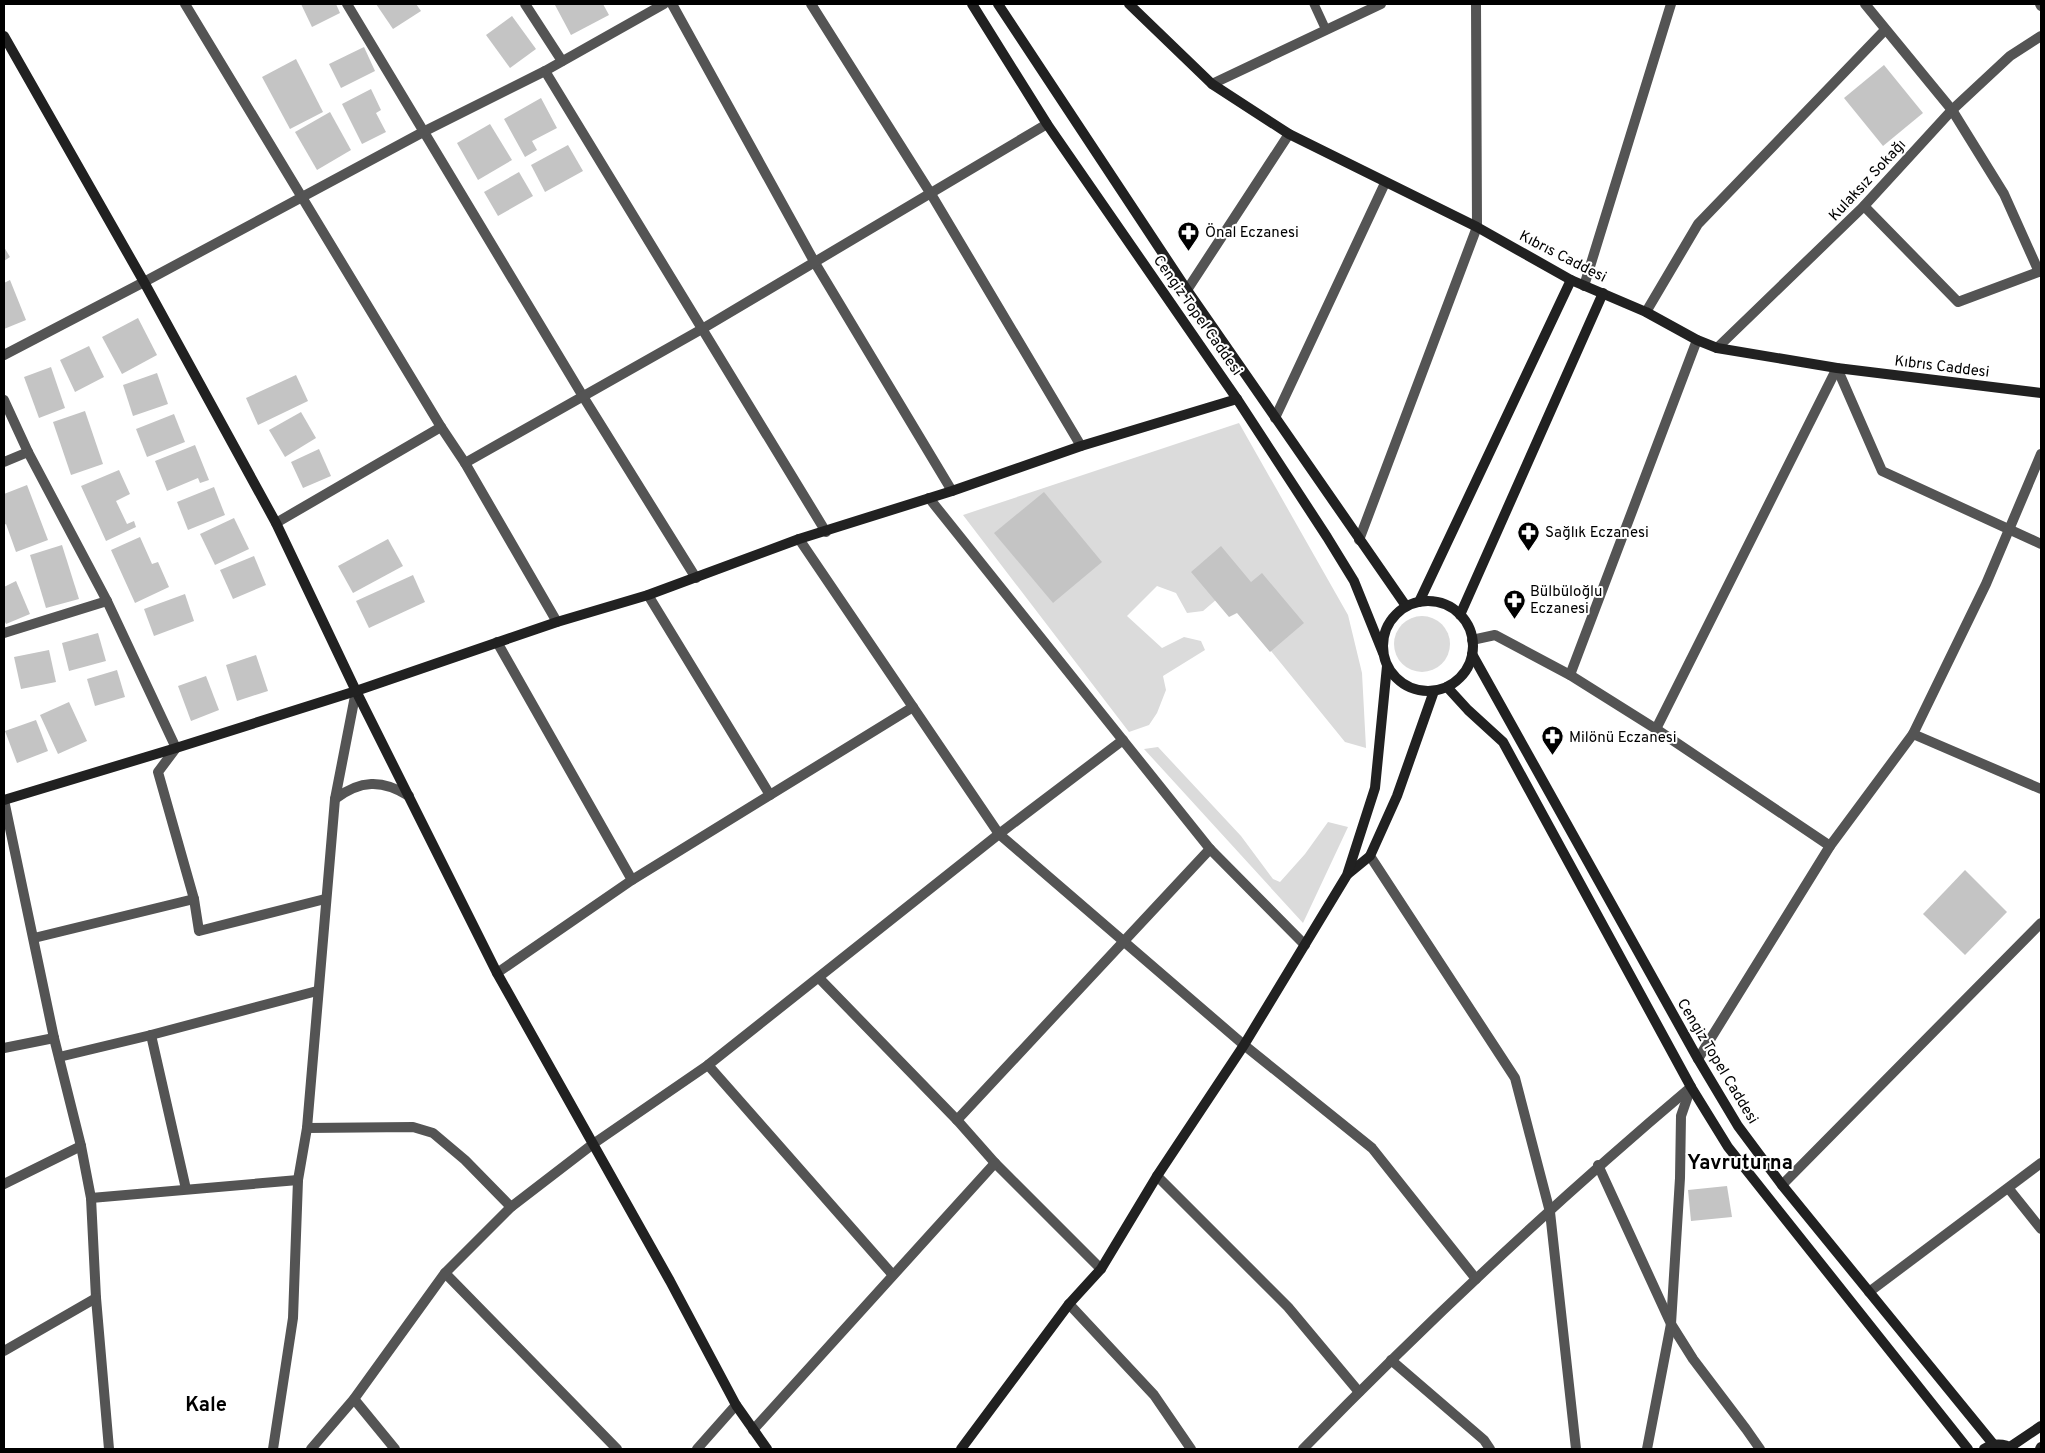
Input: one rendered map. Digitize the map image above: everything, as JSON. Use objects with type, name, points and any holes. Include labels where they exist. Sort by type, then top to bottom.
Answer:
[{"type":"street","points":[[185,4],[441,427],[465,463],[557,622]]},
{"type":"street","points":[[348,4],[584,398],[696,578]]},
{"type":"street","points":[[525,4],[562,61]]},
{"type":"street","points":[[4,355],[144,282],[301,196],[545,71],[664,4]]},
{"type":"street","points":[[672,4],[816,263],[952,491]]},
{"type":"street","points":[[811,4],[931,194],[1081,446]]},
{"type":"street","name":"Cengiz Topel Caddesi","points":[[972,4],[1048,124],[1237,399],[1354,581],[1383,653]]},
{"type":"street","name":"Cengiz Topel Caddesi","points":[[998,4],[1187,290],[1406,606]]},
{"type":"street","name":"Kıbrıs Caddesi","points":[[1129,4],[1212,84],[1289,134],[1477,227],[1571,280],[1646,312],[1697,340],[1717,348],[1837,368],[2041,393]]},
{"type":"street","points":[[1212,84],[1381,4]]},
{"type":"street","points":[[1359,540],[1477,227],[1476,4]]},
{"type":"street","points":[[1584,286],[1671,4]]},
{"type":"street","points":[[1864,206],[1958,302],[2040,271],[2004,194],[1952,110],[1865,4]]},
{"type":"street","points":[[1646,312],[1698,224],[1885,30]]},
{"type":"street","points":[[4,36],[144,282],[276,523],[356,691],[497,973],[670,1281],[736,1405],[767,1449]]},
{"type":"street","name":"Kulaksız Sokağı","points":[[1717,348],[1864,206],[1952,110],[2010,56],[2041,36]]},
{"type":"street","points":[[545,71],[826,532]]},
{"type":"street","points":[[465,463],[584,398],[816,263],[1048,124]]},
{"type":"street","points":[[1187,290],[1289,134]]},
{"type":"street","points":[[1275,418],[1385,183]]},
{"type":"street","points":[[1419,602],[1571,280]]},
{"type":"street","points":[[1460,615],[1603,293]]},
{"type":"street","points":[[1570,675],[1697,340]]},
{"type":"street","points":[[1656,729],[1837,368]]},
{"type":"street","points":[[1837,368],[1882,471],[2041,544]]},
{"type":"street","points":[[109,1449],[96,1298],[92,1198],[54,1038],[4,800],[356,691],[557,622],[648,595],[800,539],[952,491],[1081,446],[1237,399]]},
{"type":"street","points":[[4,400],[28,452],[107,601],[176,748]]},
{"type":"street","points":[[276,523],[441,427]]},
{"type":"street","points":[[4,462],[28,452]]},
{"type":"street","points":[[1698,1059],[1830,846],[1912,734],[1986,584],[2041,454]]},
{"type":"street","points":[[930,498],[1210,848],[1305,945]]},
{"type":"street","points":[[800,539],[999,834],[1244,1045],[1372,1148],[1476,1279]]},
{"type":"street","points":[[648,595],[770,795]]},
{"type":"street","points":[[4,633],[107,601]]},
{"type":"street","points":[[1419,602],[1434,602],[1448,606],[1460,615],[1468,626],[1472,640],[1472,654],[1467,667],[1459,679],[1447,687],[1434,691],[1420,691],[1407,686],[1395,678],[1387,666],[1383,653],[1383,639],[1387,626],[1395,615],[1406,606],[1419,602]]},
{"type":"street","points":[[1472,640],[1494,635],[1570,675],[1656,729],[1830,846]]},
{"type":"street","points":[[497,642],[632,880]]},
{"type":"street","name":"Cengiz Topel Caddesi","points":[[1472,654],[1698,1059],[1738,1126],[1782,1185],[1994,1445]]},
{"type":"street","points":[[961,1449],[1070,1304],[1102,1269],[1158,1176],[1244,1045],[1347,875],[1375,788],[1387,666]]},
{"type":"street","points":[[1447,687],[1468,710],[1503,742],[1691,1087],[1728,1147],[1968,1449]]},
{"type":"street","points":[[273,1449],[293,1318],[298,1180],[307,1128],[334,799],[356,691]]},
{"type":"street","points":[[1347,875],[1370,856],[1397,796],[1434,691]]},
{"type":"street","points":[[497,973],[632,880],[913,707]]},
{"type":"street","points":[[1912,734],[2041,789]]},
{"type":"street","points":[[311,1449],[354,1399],[445,1273],[511,1207],[592,1144],[708,1065],[999,834],[1123,740]]},
{"type":"street","points":[[176,748],[158,772],[194,899],[199,930],[325,899]]},
{"type":"street","points":[[334,799],[356,786],[368,784],[391,787],[409,796]]},
{"type":"street","points":[[957,1120],[1210,848]]},
{"type":"street","points":[[1370,856],[1514,1078],[1550,1212],[1576,1449]]},
{"type":"street","points":[[34,938],[194,899]]},
{"type":"street","points":[[1782,1185],[2041,924]]},
{"type":"street","points":[[818,978],[957,1120],[995,1163],[1102,1269]]},
{"type":"street","points":[[59,1057],[151,1036],[317,991]]},
{"type":"street","points":[[151,1036],[186,1189]]},
{"type":"street","points":[[4,1048],[54,1038]]},
{"type":"street","points":[[708,1065],[892,1274]]},
{"type":"street","points":[[1303,1449],[1391,1360],[1598,1165],[1691,1087]]},
{"type":"street","points":[[1637,1449],[1648,1445],[1671,1324],[1680,1178],[1681,1116],[1691,1087]]},
{"type":"street","points":[[307,1128],[413,1127],[433,1134],[465,1160],[511,1207]]},
{"type":"street","points":[[4,1184],[81,1146]]},
{"type":"street","points":[[753,1430],[892,1274],[995,1163]]},
{"type":"street","points":[[1869,1292],[2009,1189],[2041,1163]]},
{"type":"street","points":[[1598,1165],[1671,1324],[1692,1359],[1760,1449]]},
{"type":"street","points":[[1158,1176],[1288,1307],[1359,1392]]},
{"type":"street","points":[[92,1198],[298,1180]]},
{"type":"street","points":[[2009,1189],[2041,1229]]},
{"type":"street","points":[[445,1273],[618,1449]]},
{"type":"street","points":[[4,1351],[96,1298]]},
{"type":"street","points":[[1070,1304],[1154,1396],[1191,1449]]},
{"type":"street","points":[[1391,1360],[1484,1440],[1490,1449]]},
{"type":"street","points":[[354,1399],[395,1449]]},
{"type":"street","points":[[696,1449],[736,1405]]},
{"type":"street","points":[[1984,1449],[1994,1445],[2012,1448],[2041,1426]]},
{"type":"lane","points":[[1314,4],[1326,30]]},
{"type":"shaded area","points":[[1239,423],[1348,615],[1362,673],[1366,748],[1345,742],[1224,593],[1203,611],[1187,613],[1176,593],[1157,586],[1127,616],[1162,648],[1184,637],[1201,641],[1205,650],[1163,676],[1166,690],[1157,713],[1149,725],[1129,732],[963,515]]},
{"type":"shaded area","points":[[1422,616],[1433,618],[1442,624],[1448,633],[1450,644],[1448,655],[1442,664],[1433,670],[1422,672],[1411,670],[1402,664],[1396,655],[1394,644],[1396,633],[1402,624],[1411,618]]},
{"type":"shaded area","points":[[1158,747],[1241,836],[1273,879],[1280,882],[1305,854],[1328,822],[1348,827],[1303,923],[1144,749]]},
{"type":"building","points":[[301,4],[336,4],[340,13],[312,27]]},
{"type":"building","points":[[376,4],[416,4],[421,11],[393,29]]},
{"type":"building","points":[[603,4],[609,15],[571,35],[555,5]]},
{"type":"building","points":[[512,16],[536,49],[510,68],[486,35]]},
{"type":"building","points":[[364,47],[375,71],[341,88],[329,64]]},
{"type":"building","points":[[296,59],[323,112],[290,129],[262,77]]},
{"type":"building","points":[[1884,65],[1923,113],[1883,146],[1844,98]]},
{"type":"building","points":[[371,89],[381,110],[376,113],[386,132],[362,144],[342,104]]},
{"type":"building","points":[[541,98],[557,128],[532,141],[537,150],[525,157],[504,119]]},
{"type":"building","points":[[330,112],[351,150],[317,170],[295,132]]},
{"type":"building","points":[[490,124],[512,160],[478,180],[457,143]]},
{"type":"building","points":[[568,145],[583,171],[545,192],[531,165]]},
{"type":"building","points":[[519,172],[533,196],[498,216],[484,192]]},
{"type":"building","points":[[4,247],[10,257],[4,261]]},
{"type":"building","points":[[10,280],[26,320],[4,329],[4,283]]},
{"type":"building","points":[[138,318],[157,355],[122,374],[102,337]]},
{"type":"building","points":[[89,346],[104,377],[75,392],[60,360]]},
{"type":"building","points":[[51,367],[65,408],[39,418],[24,377]]},
{"type":"building","points":[[157,373],[168,404],[133,416],[123,385]]},
{"type":"building","points":[[296,375],[308,401],[258,425],[246,398]]},
{"type":"building","points":[[85,411],[103,464],[71,475],[53,422]]},
{"type":"building","points":[[301,412],[316,438],[285,457],[269,430]]},
{"type":"building","points":[[174,414],[185,442],[147,457],[136,429]]},
{"type":"building","points":[[195,445],[209,480],[200,483],[198,478],[167,491],[155,461]]},
{"type":"building","points":[[319,449],[331,476],[303,488],[291,462]]},
{"type":"building","points":[[119,470],[130,494],[116,501],[127,524],[134,521],[136,527],[106,541],[81,486]]},
{"type":"building","points":[[27,485],[48,540],[16,552],[6,524],[4,525],[4,494]]},
{"type":"building","points":[[214,487],[225,515],[188,530],[177,502]]},
{"type":"building","points":[[1044,492],[1102,562],[1053,603],[994,533]]},
{"type":"building","points":[[234,518],[249,549],[215,565],[200,534]]},
{"type":"building","points":[[140,537],[152,564],[158,562],[169,587],[135,603],[111,550]]},
{"type":"building","points":[[388,539],[403,566],[353,593],[338,566]]},
{"type":"building","points":[[62,545],[79,599],[46,608],[30,555]]},
{"type":"building","points":[[1221,546],[1251,582],[1262,573],[1304,623],[1270,652],[1237,613],[1229,617],[1191,572]]},
{"type":"building","points":[[254,556],[266,585],[233,599],[220,570]]},
{"type":"building","points":[[413,575],[425,602],[369,628],[356,601]]},
{"type":"building","points":[[16,581],[30,614],[6,624],[4,620],[4,587]]},
{"type":"building","points":[[185,594],[194,621],[154,636],[144,609]]},
{"type":"building","points":[[98,633],[106,661],[69,671],[62,643]]},
{"type":"building","points":[[49,650],[56,682],[21,689],[14,657]]},
{"type":"building","points":[[256,655],[268,691],[237,701],[226,665]]},
{"type":"building","points":[[117,670],[125,697],[95,706],[87,679]]},
{"type":"building","points":[[206,676],[219,710],[191,721],[178,686]]},
{"type":"building","points":[[69,702],[87,741],[58,754],[40,715]]},
{"type":"building","points":[[36,720],[48,751],[17,763],[5,731]]},
{"type":"building","points":[[1965,870],[2007,912],[1965,955],[1923,914]]},
{"type":"building","points":[[1727,1186],[1732,1217],[1691,1221],[1688,1190]]},
{"type":"place","name":"Önal Eczanesi","points":[[1189,251]]},
{"type":"place","name":"Sağlık Eczanesi","points":[[1529,551]]},
{"type":"place","name":"Bülbüloğlu Eczanesi","points":[[1514,619]]},
{"type":"place","name":"Milönü Eczanesi","points":[[1553,756]]},
{"type":"district","name":"Yavruturna","points":[[1740,1162]]},
{"type":"district","name":"Kale","points":[[206,1404]]}]
